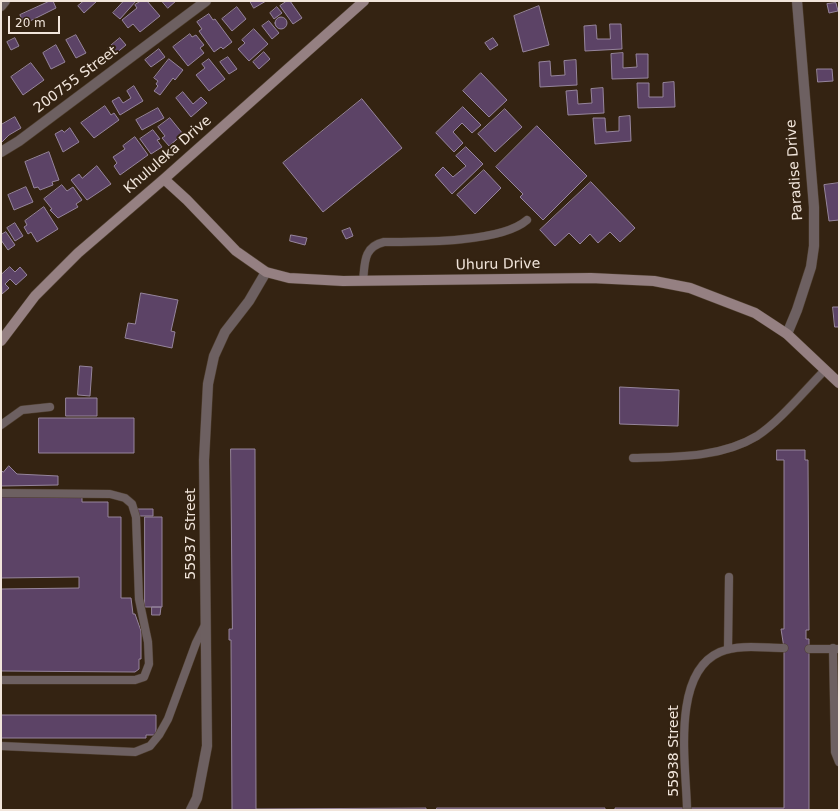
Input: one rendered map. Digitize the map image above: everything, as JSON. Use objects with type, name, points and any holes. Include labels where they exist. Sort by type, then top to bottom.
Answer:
[{"type":"street","points":[[1,6],[6,1]]},
{"type":"street","name":"200755 Street","points":[[1,152],[206,1]]},
{"type":"street","name":"Khululeka Drive","points":[[1,341],[35,296],[54,276],[364,1]]},
{"type":"street","name":"Paradise Drive","points":[[787,334],[797,310],[811,267],[814,246],[814,207],[797,1]]},
{"type":"street","name":"Uhuru Drive","points":[[164,179],[187,200],[236,251],[248,261],[266,272],[289,278],[362,281],[591,278],[654,281],[690,288],[722,299],[755,313],[787,334],[839,383]]},
{"type":"street","name":"55937 Street","points":[[191,810],[197,798],[207,746],[204,460],[208,384],[214,356],[225,332],[249,301],[266,272]]},
{"type":"lane","points":[[362,281],[365,259],[368,251],[375,244],[384,242],[446,241],[477,238],[498,233],[527,220]]},
{"type":"lane","points":[[633,458],[684,457],[735,446],[758,436],[774,422],[825,370]]},
{"type":"lane","points":[[1,425],[22,410],[50,407]]},
{"type":"lane","points":[[1,493],[110,494],[125,498],[132,504],[136,517],[139,599],[148,642],[150,664],[144,677],[136,680],[1,680]]},
{"type":"lane","points":[[728,649],[729,577]]},
{"type":"lane","points":[[1,746],[136,752],[150,746],[159,735],[168,719],[194,649],[206,624]]},
{"type":"lane","name":"55938 Street","points":[[687,808],[684,725],[687,696],[696,674],[710,658],[728,649],[784,648]]},
{"type":"lane","points":[[809,649],[836,648],[835,752],[839,762]]},
{"type":"building","points":[[53,1],[56,8],[24,24],[20,15]]},
{"type":"building","points":[[84,1],[97,1],[84,13],[78,6]]},
{"type":"building","points":[[124,1],[136,1],[120,19],[113,13]]},
{"type":"building","points":[[141,1],[147,1],[160,16],[140,32],[133,24],[128,28],[122,20],[137,8],[135,5]]},
{"type":"building","points":[[162,1],[176,1],[168,8]]},
{"type":"building","points":[[250,1],[266,1],[254,8]]},
{"type":"building","points":[[287,1],[290,1],[302,18],[293,24],[280,6]]},
{"type":"building","points":[[836,3],[838,11],[829,13],[827,4]]},
{"type":"building","points":[[539,6],[549,45],[523,52],[514,16]]},
{"type":"building","points":[[237,7],[246,19],[232,31],[222,19]]},
{"type":"building","points":[[277,7],[282,13],[274,19],[270,13]]},
{"type":"building","points":[[209,14],[213,20],[215,19],[232,42],[223,49],[221,47],[214,52],[199,31],[202,29],[197,22]]},
{"type":"building","points":[[279,17],[283,17],[287,23],[283,29],[279,29],[275,25],[275,21]]},
{"type":"building","points":[[269,21],[279,33],[272,39],[262,26]]},
{"type":"building","points":[[610,24],[621,24],[622,49],[585,51],[584,26],[596,25],[597,39],[610,39]]},
{"type":"building","points":[[254,29],[268,44],[249,61],[238,49],[245,43],[242,40]]},
{"type":"building","points":[[190,34],[192,37],[196,35],[204,45],[200,48],[204,53],[188,66],[173,47]]},
{"type":"building","points":[[76,35],[86,53],[76,58],[66,40]]},
{"type":"building","points":[[15,38],[19,46],[11,50],[7,42]]},
{"type":"building","points":[[120,38],[126,45],[114,55],[108,48]]},
{"type":"building","points":[[493,38],[498,45],[490,50],[485,43]]},
{"type":"building","points":[[56,45],[65,62],[51,69],[43,53]]},
{"type":"building","points":[[159,49],[165,57],[151,67],[145,60]]},
{"type":"building","points":[[264,52],[270,59],[259,69],[253,62]]},
{"type":"building","points":[[623,53],[623,68],[637,67],[636,54],[648,54],[648,78],[612,79],[611,54]]},
{"type":"building","points":[[228,57],[237,69],[229,74],[220,62]]},
{"type":"building","points":[[169,59],[183,70],[175,80],[173,78],[160,95],[154,91],[158,86],[156,84],[158,81],[154,78]]},
{"type":"building","points":[[209,59],[225,79],[209,91],[196,75],[205,68],[202,64]]},
{"type":"building","points":[[576,60],[577,85],[540,87],[539,62],[550,61],[551,76],[565,75],[564,61]]},
{"type":"building","points":[[31,63],[44,80],[23,95],[11,77]]},
{"type":"building","points":[[817,69],[832,69],[833,81],[818,82]]},
{"type":"building","points":[[481,73],[507,100],[489,117],[463,91]]},
{"type":"building","points":[[674,82],[675,107],[638,108],[637,83],[649,83],[649,97],[663,97],[663,83]]},
{"type":"building","points":[[134,86],[143,101],[120,115],[112,101],[119,97],[123,103],[131,98],[127,91]]},
{"type":"building","points":[[603,88],[604,113],[568,115],[566,91],[577,90],[578,104],[592,103],[591,89]]},
{"type":"building","points":[[183,92],[193,104],[201,97],[207,103],[191,117],[176,98]]},
{"type":"building","points":[[362,99],[402,148],[323,212],[283,163]]},
{"type":"building","points":[[105,106],[111,115],[114,113],[119,120],[94,138],[81,123]]},
{"type":"building","points":[[463,107],[481,125],[472,133],[462,123],[453,132],[463,143],[454,152],[436,133]]},
{"type":"building","points":[[158,108],[164,118],[142,130],[136,120]]},
{"type":"building","points":[[505,109],[522,127],[495,152],[478,134]]},
{"type":"building","points":[[630,116],[631,141],[595,144],[593,118],[605,118],[606,132],[619,131],[619,117]]},
{"type":"building","points":[[15,117],[21,128],[9,135],[1,143],[1,125]]},
{"type":"building","points":[[170,118],[183,134],[169,146],[162,138],[165,136],[158,127]]},
{"type":"building","points":[[537,126],[587,176],[543,220],[520,197],[523,194],[496,167]]},
{"type":"building","points":[[70,128],[79,142],[63,152],[55,134],[62,130],[64,132]]},
{"type":"building","points":[[153,130],[160,139],[157,140],[162,147],[151,154],[140,139]]},
{"type":"building","points":[[135,137],[148,155],[120,175],[114,166],[117,163],[113,157],[125,149],[123,146]]},
{"type":"building","points":[[466,147],[483,164],[452,194],[435,175],[443,167],[453,177],[466,166],[456,156]]},
{"type":"building","points":[[49,152],[59,180],[52,182],[53,185],[40,190],[38,187],[34,188],[25,162]]},
{"type":"building","points":[[97,166],[111,184],[87,200],[71,180],[79,174],[82,178]]},
{"type":"building","points":[[484,170],[501,188],[475,214],[457,195]]},
{"type":"building","points":[[591,182],[635,228],[620,242],[610,232],[598,243],[590,234],[580,244],[569,233],[555,246],[540,230]]},
{"type":"building","points":[[839,183],[839,220],[829,221],[824,185]]},
{"type":"building","points":[[62,185],[67,191],[73,187],[82,200],[76,204],[78,207],[58,218],[50,210],[52,209],[44,199]]},
{"type":"building","points":[[26,187],[33,202],[14,210],[8,195]]},
{"type":"building","points":[[44,207],[58,229],[37,242],[31,232],[28,234],[24,227],[27,225],[25,221]]},
{"type":"building","points":[[15,223],[23,236],[15,241],[7,228]]},
{"type":"building","points":[[350,228],[353,236],[346,239],[342,231]]},
{"type":"building","points":[[6,232],[15,245],[8,250],[1,240],[1,235]]},
{"type":"building","points":[[291,235],[307,238],[305,245],[290,241]]},
{"type":"building","points":[[10,267],[15,272],[20,267],[27,275],[16,285],[10,279],[5,284],[9,288],[2,294],[1,275]]},
{"type":"building","points":[[141,293],[178,300],[171,331],[175,332],[172,348],[125,338],[128,323],[135,324]]},
{"type":"building","points":[[833,307],[839,307],[839,327],[835,327]]},
{"type":"building","points":[[80,366],[92,367],[90,396],[78,395]]},
{"type":"building","points":[[620,387],[679,390],[678,426],[620,424]]},
{"type":"building","points":[[66,398],[97,398],[97,416],[66,416]]},
{"type":"building","points":[[39,418],[134,418],[134,453],[39,453]]},
{"type":"building","points":[[231,449],[255,449],[256,809],[426,808],[426,810],[232,810],[231,640],[229,640],[229,629],[232,629]]},
{"type":"building","points":[[777,450],[805,450],[805,460],[808,460],[809,630],[806,630],[806,639],[809,639],[809,810],[615,810],[615,808],[784,808],[784,648],[781,629],[784,629],[784,460],[777,460]]},
{"type":"building","points":[[9,466],[17,474],[58,476],[58,485],[1,486],[1,470],[3,472]]},
{"type":"building","points":[[1,496],[82,496],[82,502],[108,502],[108,517],[121,517],[121,598],[131,598],[133,614],[135,614],[141,631],[141,659],[139,659],[139,669],[135,672],[1,671],[1,589],[79,588],[79,577],[1,578]]},
{"type":"building","points":[[138,509],[153,509],[153,516],[138,516]]},
{"type":"building","points":[[145,517],[162,517],[162,607],[145,607]]},
{"type":"building","points":[[152,607],[161,607],[160,615],[152,615]]},
{"type":"building","points":[[1,715],[156,715],[156,735],[146,735],[146,738],[1,738]]},
{"type":"building","points":[[437,808],[605,808],[605,810],[437,810]]}]
